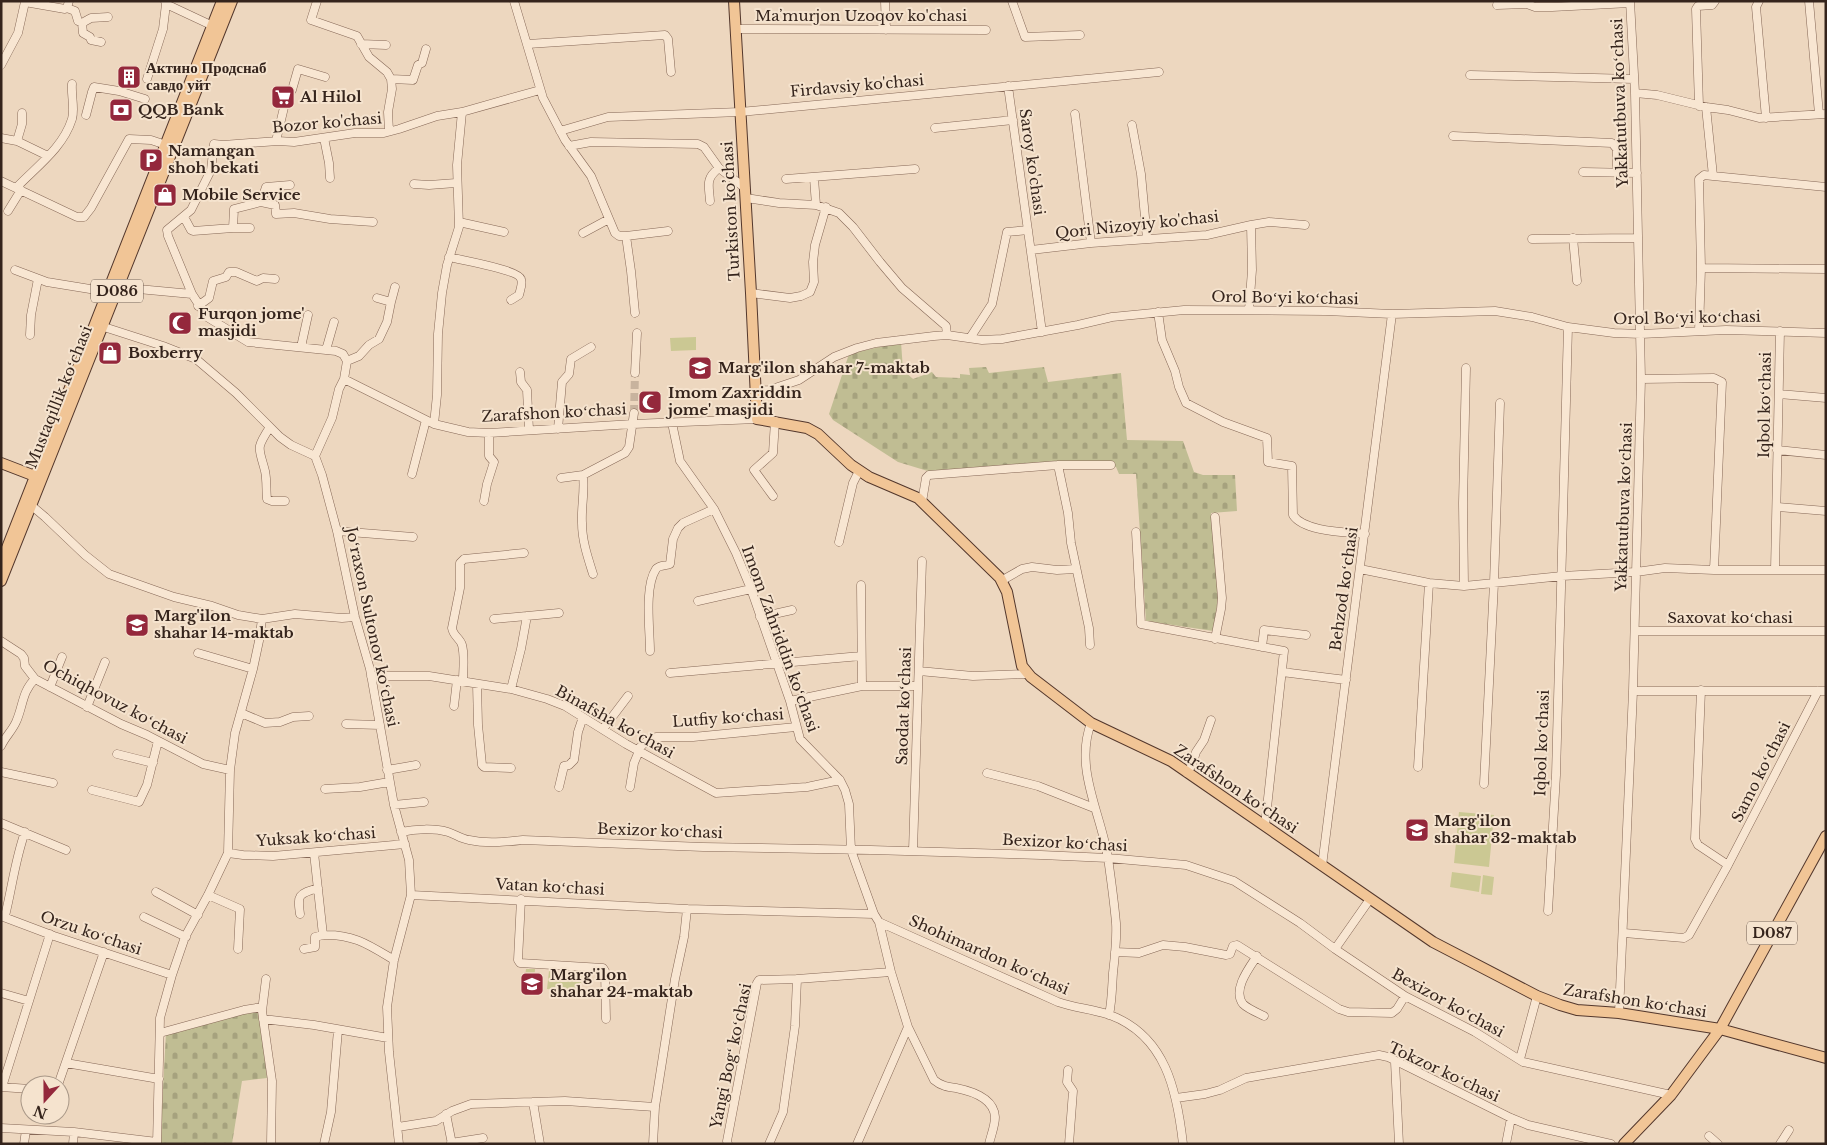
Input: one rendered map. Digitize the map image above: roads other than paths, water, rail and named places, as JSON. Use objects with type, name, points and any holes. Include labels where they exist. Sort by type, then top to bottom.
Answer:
[{"type":"main road","name":"Mustaqillik koʻchasi","points":[[1,581],[6,552],[32,506],[39,477],[107,294],[222,1]]},
{"type":"main road","name":"Mustaqillik koʻchasi","points":[[1,563],[104,327],[161,175],[232,1]]},
{"type":"main road","name":"Turkiston ko’chasi","points":[[734,1],[757,419]]},
{"type":"main road","name":"Zarafshon koʻchasi","points":[[757,419],[807,428],[818,434],[859,471],[893,489],[918,498],[1001,581],[1007,592],[1022,666],[1028,674],[1091,723],[1171,761],[1433,942],[1560,1006],[1578,1010],[1620,1013],[1720,1029],[1826,1058]]},
{"type":"main road","points":[[1,462],[39,477]]},
{"type":"main road","name":"D087","points":[[1624,1144],[1671,1095],[1720,1029],[1823,849],[1826,836]]},
{"type":"street","points":[[317,1],[311,20],[357,36],[369,58],[387,72],[391,79],[392,89],[388,112],[389,132]]},
{"type":"street","points":[[514,1],[540,90],[560,131],[591,176],[616,235],[626,236],[668,231]]},
{"type":"street","points":[[885,1],[886,30]]},
{"type":"street","points":[[1012,1],[1026,37],[1080,34]]},
{"type":"street","points":[[1713,176],[1703,106],[1696,9],[1698,6],[1712,5],[1715,1]]},
{"type":"street","points":[[1759,1],[1756,7],[1766,118]]},
{"type":"street","points":[[1635,93],[1657,95],[1753,117],[1766,118],[1822,114],[1809,1]]},
{"type":"street","points":[[1,65],[18,33],[25,2],[60,9],[68,4],[74,10],[78,21],[82,23],[83,33],[90,37],[91,40],[101,42]]},
{"type":"street","points":[[1497,4],[1526,4],[1535,7],[1552,7],[1630,2]]},
{"type":"street","name":"Yakkatutbuva koʻchasi","points":[[1620,1013],[1633,691],[1642,379],[1635,93],[1630,2]]},
{"type":"street","points":[[147,79],[163,28],[165,3],[213,26]]},
{"type":"street","points":[[82,23],[91,18],[108,17]]},
{"type":"street","name":"Maʼmurjon Uzoqov ko'chasi","points":[[736,29],[986,30]]},
{"type":"street","points":[[528,44],[665,35],[668,39],[670,72]]},
{"type":"street","points":[[361,44],[386,45]]},
{"type":"street","points":[[391,79],[413,80],[418,65],[422,63],[426,49]]},
{"type":"street","points":[[276,141],[286,99],[292,90],[298,69],[324,77]]},
{"type":"street","name":"Firdavsiy ko'chasi","points":[[560,131],[608,117],[740,112],[1159,72]]},
{"type":"street","points":[[1470,75],[1634,79]]},
{"type":"street","points":[[8,211],[19,189],[57,148],[64,136],[72,118],[72,84]]},
{"type":"street","name":"Saroy ko'chasi","points":[[1008,86],[1042,332]]},
{"type":"street","points":[[86,115],[94,87],[119,91],[145,100]]},
{"type":"street","name":"Bozor ko'chasi","points":[[192,294],[167,230],[173,223],[192,210],[211,170],[214,144],[294,142],[355,133],[389,132],[437,116],[462,112],[540,90]]},
{"type":"street","points":[[434,424],[438,395],[438,334],[445,275],[449,257],[458,234],[456,183],[462,112]]},
{"type":"street","points":[[17,141],[22,124],[22,113]]},
{"type":"street","points":[[1076,114],[1091,243]]},
{"type":"street","points":[[935,128],[1013,120]]},
{"type":"street","points":[[1132,125],[1141,174],[1147,239]]},
{"type":"street","points":[[1453,136],[1612,143],[1617,149],[1617,173]]},
{"type":"street","points":[[1,138],[17,141],[48,156]]},
{"type":"street","points":[[324,138],[330,178]]},
{"type":"street","points":[[1,181],[77,216],[84,217],[129,139],[151,140],[166,144]]},
{"type":"street","points":[[569,146],[591,142],[698,144],[704,147],[720,168],[746,193],[779,203],[826,207],[839,213],[853,227],[897,283],[946,326],[947,335]]},
{"type":"street","points":[[710,201],[709,179],[720,168]]},
{"type":"street","points":[[786,179],[915,169]]},
{"type":"street","points":[[1583,172],[1637,173]]},
{"type":"street","points":[[1699,331],[1699,179],[1701,176],[1826,187]]},
{"type":"street","points":[[814,178],[816,205]]},
{"type":"street","points":[[414,184],[456,183]]},
{"type":"street","points":[[261,202],[266,187],[290,185]]},
{"type":"street","points":[[233,228],[234,208],[261,202],[275,205],[276,214],[294,213],[330,219],[373,222]]},
{"type":"street","points":[[751,293],[790,298],[802,296],[810,292],[814,282],[813,262],[815,245],[826,207]]},
{"type":"street","points":[[184,217],[190,230],[193,231],[250,228]]},
{"type":"street","points":[[583,233],[609,219]]},
{"type":"street","points":[[459,222],[504,232]]},
{"type":"street","name":"Qori Nizoyiy ko'chasi","points":[[1031,250],[1091,243],[1207,235],[1269,222],[1305,224]]},
{"type":"street","points":[[1249,310],[1252,270],[1251,225]]},
{"type":"street","points":[[970,338],[992,304],[1007,232],[1028,230]]},
{"type":"street","points":[[626,236],[635,313]]},
{"type":"street","points":[[1573,238],[1577,281]]},
{"type":"street","points":[[1532,239],[1638,238]]},
{"type":"street","points":[[449,257],[518,275],[522,280],[520,293],[517,298],[511,300]]},
{"type":"street","points":[[1700,268],[1826,269]]},
{"type":"street","points":[[16,270],[38,279],[107,294]]},
{"type":"street","points":[[198,306],[209,298],[214,281],[226,277],[229,272],[235,272],[257,281],[263,278],[275,279]]},
{"type":"street","points":[[30,335],[31,315],[38,279]]},
{"type":"street","points":[[104,327],[196,359],[236,393],[291,445],[315,456],[332,418],[339,389],[344,379],[347,361],[343,354],[326,350],[248,342],[207,317],[198,306],[192,294],[138,288],[120,283]]},
{"type":"street","points":[[347,361],[359,356],[369,345],[379,339],[387,322],[394,287]]},
{"type":"street","points":[[378,298],[391,302]]},
{"type":"street","name":"Orol Boʻyi koʻchasi","points":[[756,391],[776,388],[800,380],[834,357],[876,343],[905,338],[947,335],[982,340],[1002,339],[1112,317],[1158,312],[1326,310],[1392,314],[1495,311],[1532,317],[1568,327],[1614,333],[1641,334],[1699,331],[1826,333]]},
{"type":"street","points":[[1158,312],[1162,340],[1176,371],[1179,387],[1186,403],[1224,422],[1267,438],[1268,462],[1292,466],[1292,515],[1296,520],[1322,530],[1365,534]]},
{"type":"street","name":"Behzod koʻchasi","points":[[1322,866],[1392,314]]},
{"type":"street","points":[[301,347],[308,315]]},
{"type":"street","points":[[326,350],[334,322]]},
{"type":"street","name":"Iqbol koʻchasi","points":[[1548,911],[1556,775],[1568,327]]},
{"type":"street","name":"Iqbol koʻchasi","points":[[1775,570],[1780,331]]},
{"type":"street","points":[[635,373],[637,333]]},
{"type":"street","points":[[558,428],[562,382],[569,374],[571,358],[591,347]]},
{"type":"street","points":[[1464,586],[1462,503],[1466,368]]},
{"type":"street","points":[[520,372],[521,382],[527,390],[529,430]]},
{"type":"street","points":[[1642,379],[1714,378],[1722,382],[1714,570]]},
{"type":"street","name":"Zarafshon koʻchasi","points":[[344,379],[434,424],[468,432],[490,433],[632,424],[757,419]]},
{"type":"street","points":[[1779,394],[1826,398]]},
{"type":"street","points":[[1484,784],[1494,583],[1500,403]]},
{"type":"street","points":[[561,478],[583,475],[619,457],[628,450],[634,413]]},
{"type":"street","points":[[412,474],[426,420]]},
{"type":"street","points":[[773,496],[754,470],[773,453],[775,421]]},
{"type":"street","name":"Imom Zahriddin koʻchasi","points":[[672,423],[680,461],[714,509],[751,589],[790,701],[800,739],[840,780],[849,804],[851,850],[874,914],[879,922],[891,972],[908,1027],[934,1080],[942,1085],[975,1093],[992,1107],[995,1117],[989,1144]]},
{"type":"street","points":[[270,427],[261,442],[259,453],[265,471],[267,499],[272,501],[285,500]]},
{"type":"street","points":[[484,501],[494,462],[489,456],[490,433]]},
{"type":"street","points":[[1778,450],[1826,455]]},
{"type":"street","name":"Joʻraxon Sultonov koʻchasi","points":[[315,456],[337,531],[355,617],[371,676],[389,782],[408,860],[411,894],[394,960],[387,1007],[388,1038],[399,1144]]},
{"type":"street","points":[[922,502],[926,478],[929,475],[1058,466],[1111,465]]},
{"type":"street","points":[[1058,466],[1068,513],[1076,569],[1089,628],[1090,645]]},
{"type":"street","points":[[839,542],[853,483],[859,471]]},
{"type":"street","points":[[583,475],[582,524],[593,574]]},
{"type":"street","points":[[32,506],[85,555],[109,574],[174,597],[212,606],[238,615],[262,619],[295,614],[342,618],[355,617]]},
{"type":"street","points":[[1776,507],[1826,511]]},
{"type":"street","points":[[650,652],[650,596],[651,584],[656,570],[659,566],[670,564],[674,535],[680,525],[714,509]]},
{"type":"street","points":[[1215,517],[1222,598],[1216,639]]},
{"type":"street","points":[[337,531],[413,537]]},
{"type":"street","points":[[1136,532],[1141,624],[1284,651],[1265,826]]},
{"type":"street","points":[[454,706],[460,681],[462,646],[453,633],[452,628],[460,588],[460,563],[464,559],[524,553]]},
{"type":"street","name":"Saodat koʻchasi","points":[[913,851],[922,561]]},
{"type":"street","points":[[1001,581],[1022,569],[1032,567],[1057,570],[1076,569]]},
{"type":"street","points":[[1360,569],[1429,583],[1464,586],[1665,568],[1826,570]]},
{"type":"street","points":[[1418,767],[1429,583]]},
{"type":"street","points":[[861,585],[862,686]]},
{"type":"street","points":[[698,601],[751,589]]},
{"type":"street","points":[[760,617],[792,610]]},
{"type":"street","points":[[494,619],[558,613]]},
{"type":"street","points":[[510,689],[521,649],[527,616]]},
{"type":"street","points":[[1,1128],[74,1132],[157,1143],[160,1018],[172,975],[186,937],[228,853],[230,770],[235,733],[259,642],[262,619]]},
{"type":"street","points":[[1262,648],[1264,630],[1306,635]]},
{"type":"street","name":"Saxovat koʻchasi","points":[[1635,631],[1826,632]]},
{"type":"street","name":"Ochiqhovuz koʻchasi","points":[[1,641],[24,658],[25,666],[35,679],[87,707],[203,764],[230,770]]},
{"type":"street","points":[[198,654],[252,670]]},
{"type":"street","points":[[670,672],[861,656]]},
{"type":"street","points":[[50,686],[62,657]]},
{"type":"street","points":[[87,707],[105,662]]},
{"type":"street","points":[[919,670],[973,676],[1028,674]]},
{"type":"street","points":[[1282,672],[1346,680]]},
{"type":"street","name":"Binafsha koʻchasi","points":[[371,676],[429,676],[510,689],[547,699],[565,706],[638,751],[716,793],[807,787],[840,780]]},
{"type":"street","points":[[1,746],[17,719],[28,687],[35,679]]},
{"type":"street","points":[[477,684],[482,766],[510,768]]},
{"type":"street","points":[[790,701],[862,686],[918,686]]},
{"type":"street","points":[[1701,690],[1695,839],[1698,845],[1728,865]]},
{"type":"street","name":"Samo koʻchasi","points":[[1624,933],[1687,937],[1822,691],[1633,691]]},
{"type":"street","points":[[603,729],[628,696]]},
{"type":"street","points":[[241,713],[265,723],[280,722],[293,717],[309,716]]},
{"type":"street","points":[[559,787],[564,766],[569,765],[574,760],[578,732],[583,717]]},
{"type":"street","points":[[1187,772],[1204,740],[1211,720]]},
{"type":"street","points":[[1091,723],[1087,733],[1085,756],[1094,808],[1108,858],[1116,923],[1109,1014]]},
{"type":"street","points":[[346,724],[380,725]]},
{"type":"street","name":"Lutfiy koʻchasi","points":[[638,751],[649,739],[656,737],[693,737],[796,727]]},
{"type":"street","points":[[92,790],[139,802],[147,785],[158,741]]},
{"type":"street","points":[[630,787],[638,751]]},
{"type":"street","points":[[117,754],[153,763]]},
{"type":"street","points":[[388,770],[416,765]]},
{"type":"street","points":[[1,772],[53,783]]},
{"type":"street","points":[[987,773],[1044,788],[1094,808]]},
{"type":"street","points":[[325,789],[360,787],[389,782]]},
{"type":"street","points":[[394,805],[424,802]]},
{"type":"street","points":[[1,823],[66,850]]},
{"type":"street","name":"Bexizor koʻchasi","points":[[401,832],[427,830],[447,832],[469,840],[485,842],[523,840],[703,847],[913,851],[1108,858],[1186,865],[1234,881],[1300,923],[1405,996],[1475,1032],[1520,1059],[1538,1066],[1671,1095]]},
{"type":"street","points":[[3,916],[12,887],[14,867],[24,832]]},
{"type":"street","name":"Yuksak koʻchasi","points":[[228,853],[243,856],[273,856],[405,844]]},
{"type":"street","points":[[314,853],[323,935]]},
{"type":"street","points":[[300,914],[298,900],[300,895],[318,888]]},
{"type":"street","points":[[156,892],[198,915]]},
{"type":"street","name":"Vatan koʻchasi","points":[[411,894],[687,909],[874,914]]},
{"type":"street","points":[[208,895],[240,909],[238,949]]},
{"type":"street","points":[[521,899],[518,960],[520,963],[604,968],[606,1018]]},
{"type":"street","points":[[1335,949],[1370,899]]},
{"type":"street","points":[[653,1144],[655,1107],[676,972],[684,937],[687,909]]},
{"type":"street","name":"Orzu koʻchasi","points":[[3,916],[50,934],[172,975]]},
{"type":"street","points":[[144,917],[186,937]]},
{"type":"street","name":"Shohimardon koʻchasi","points":[[879,922],[1058,1002],[1071,1007],[1109,1014],[1134,1028],[1157,1051],[1167,1070],[1176,1098],[1183,1144]]},
{"type":"street","points":[[20,1088],[2,1087],[50,934]]},
{"type":"street","points":[[304,949],[315,947],[315,937],[340,935],[356,939],[394,960]]},
{"type":"street","points":[[1115,952],[1139,953],[1162,945],[1229,955],[1233,946],[1237,945],[1339,1009],[1348,1012],[1392,1013],[1405,996]]},
{"type":"street","points":[[62,1075],[104,952]]},
{"type":"street","points":[[1257,956],[1240,985],[1240,994],[1245,1006],[1264,1016]]},
{"type":"street","points":[[769,1144],[783,1112],[795,1026],[797,979],[891,972]]},
{"type":"street","points":[[266,979],[262,1007],[272,1081],[270,1144]]},
{"type":"street","name":"Yangi Bogʻ koʻchasi","points":[[728,1144],[726,1141],[757,983],[759,980],[797,979]]},
{"type":"street","points":[[1,993],[29,1001]]},
{"type":"street","points":[[1520,1059],[1537,996]]},
{"type":"street","points":[[160,1033],[244,1010],[262,1007]]},
{"type":"street","points":[[263,1020],[314,1025],[388,1038]]},
{"type":"street","points":[[857,1144],[908,1027]]},
{"type":"street","points":[[324,1144],[331,1112],[338,1030]]},
{"type":"street","name":"Tokzor koʻchasi","points":[[1176,1098],[1212,1092],[1246,1078],[1384,1055],[1528,1125],[1611,1144]]},
{"type":"street","points":[[1395,1062],[1399,1144]]},
{"type":"street","points":[[66,1063],[159,1078]]},
{"type":"street","points":[[1068,1070],[1067,1083],[1073,1090],[1069,1144]]},
{"type":"street","points":[[398,1127],[436,1121],[446,1114],[471,1104],[565,1101],[655,1107]]},
{"type":"street","points":[[533,1102],[540,1144]]},
{"type":"street","points":[[446,1114],[452,1143],[483,1138]]},
{"type":"street","points":[[1506,1144],[1511,1118]]},
{"type":"street","points":[[24,1144],[26,1130]]},
{"type":"street","points":[[1780,1144],[1789,1130]]},
{"type":"street","points":[[73,1144],[74,1132]]},
{"type":"street","points":[[1709,1136],[1718,1144]]},
{"type":"tunnel","points":[[634,413],[635,373]]},
{"type":"place","name":"Актино Продснаб савдо уйт","points":[[129,77]]},
{"type":"place","name":"Al Hilol","points":[[283,97]]},
{"type":"place","name":"QQB Bank","points":[[121,110]]},
{"type":"place","name":"Namangan shoh bekati","points":[[151,160]]},
{"type":"place","name":"Mobile Service","points":[[165,195]]},
{"type":"place","name":"Furqon jome' masjidi","points":[[180,323]]},
{"type":"place","name":"Boxberry","points":[[110,353]]},
{"type":"place","name":"Marg'ilon shahar 7-maktab","points":[[700,368]]},
{"type":"place","name":"Imom Zaxriddin jome' masjidi","points":[[650,402]]},
{"type":"place","name":"Marg'ilon shahar 14-maktab","points":[[137,625]]},
{"type":"place","name":"Marg'ilon shahar 32-maktab","points":[[1417,830]]},
{"type":"place","name":"Marg'ilon shahar 24-maktab","points":[[532,984]]}]
